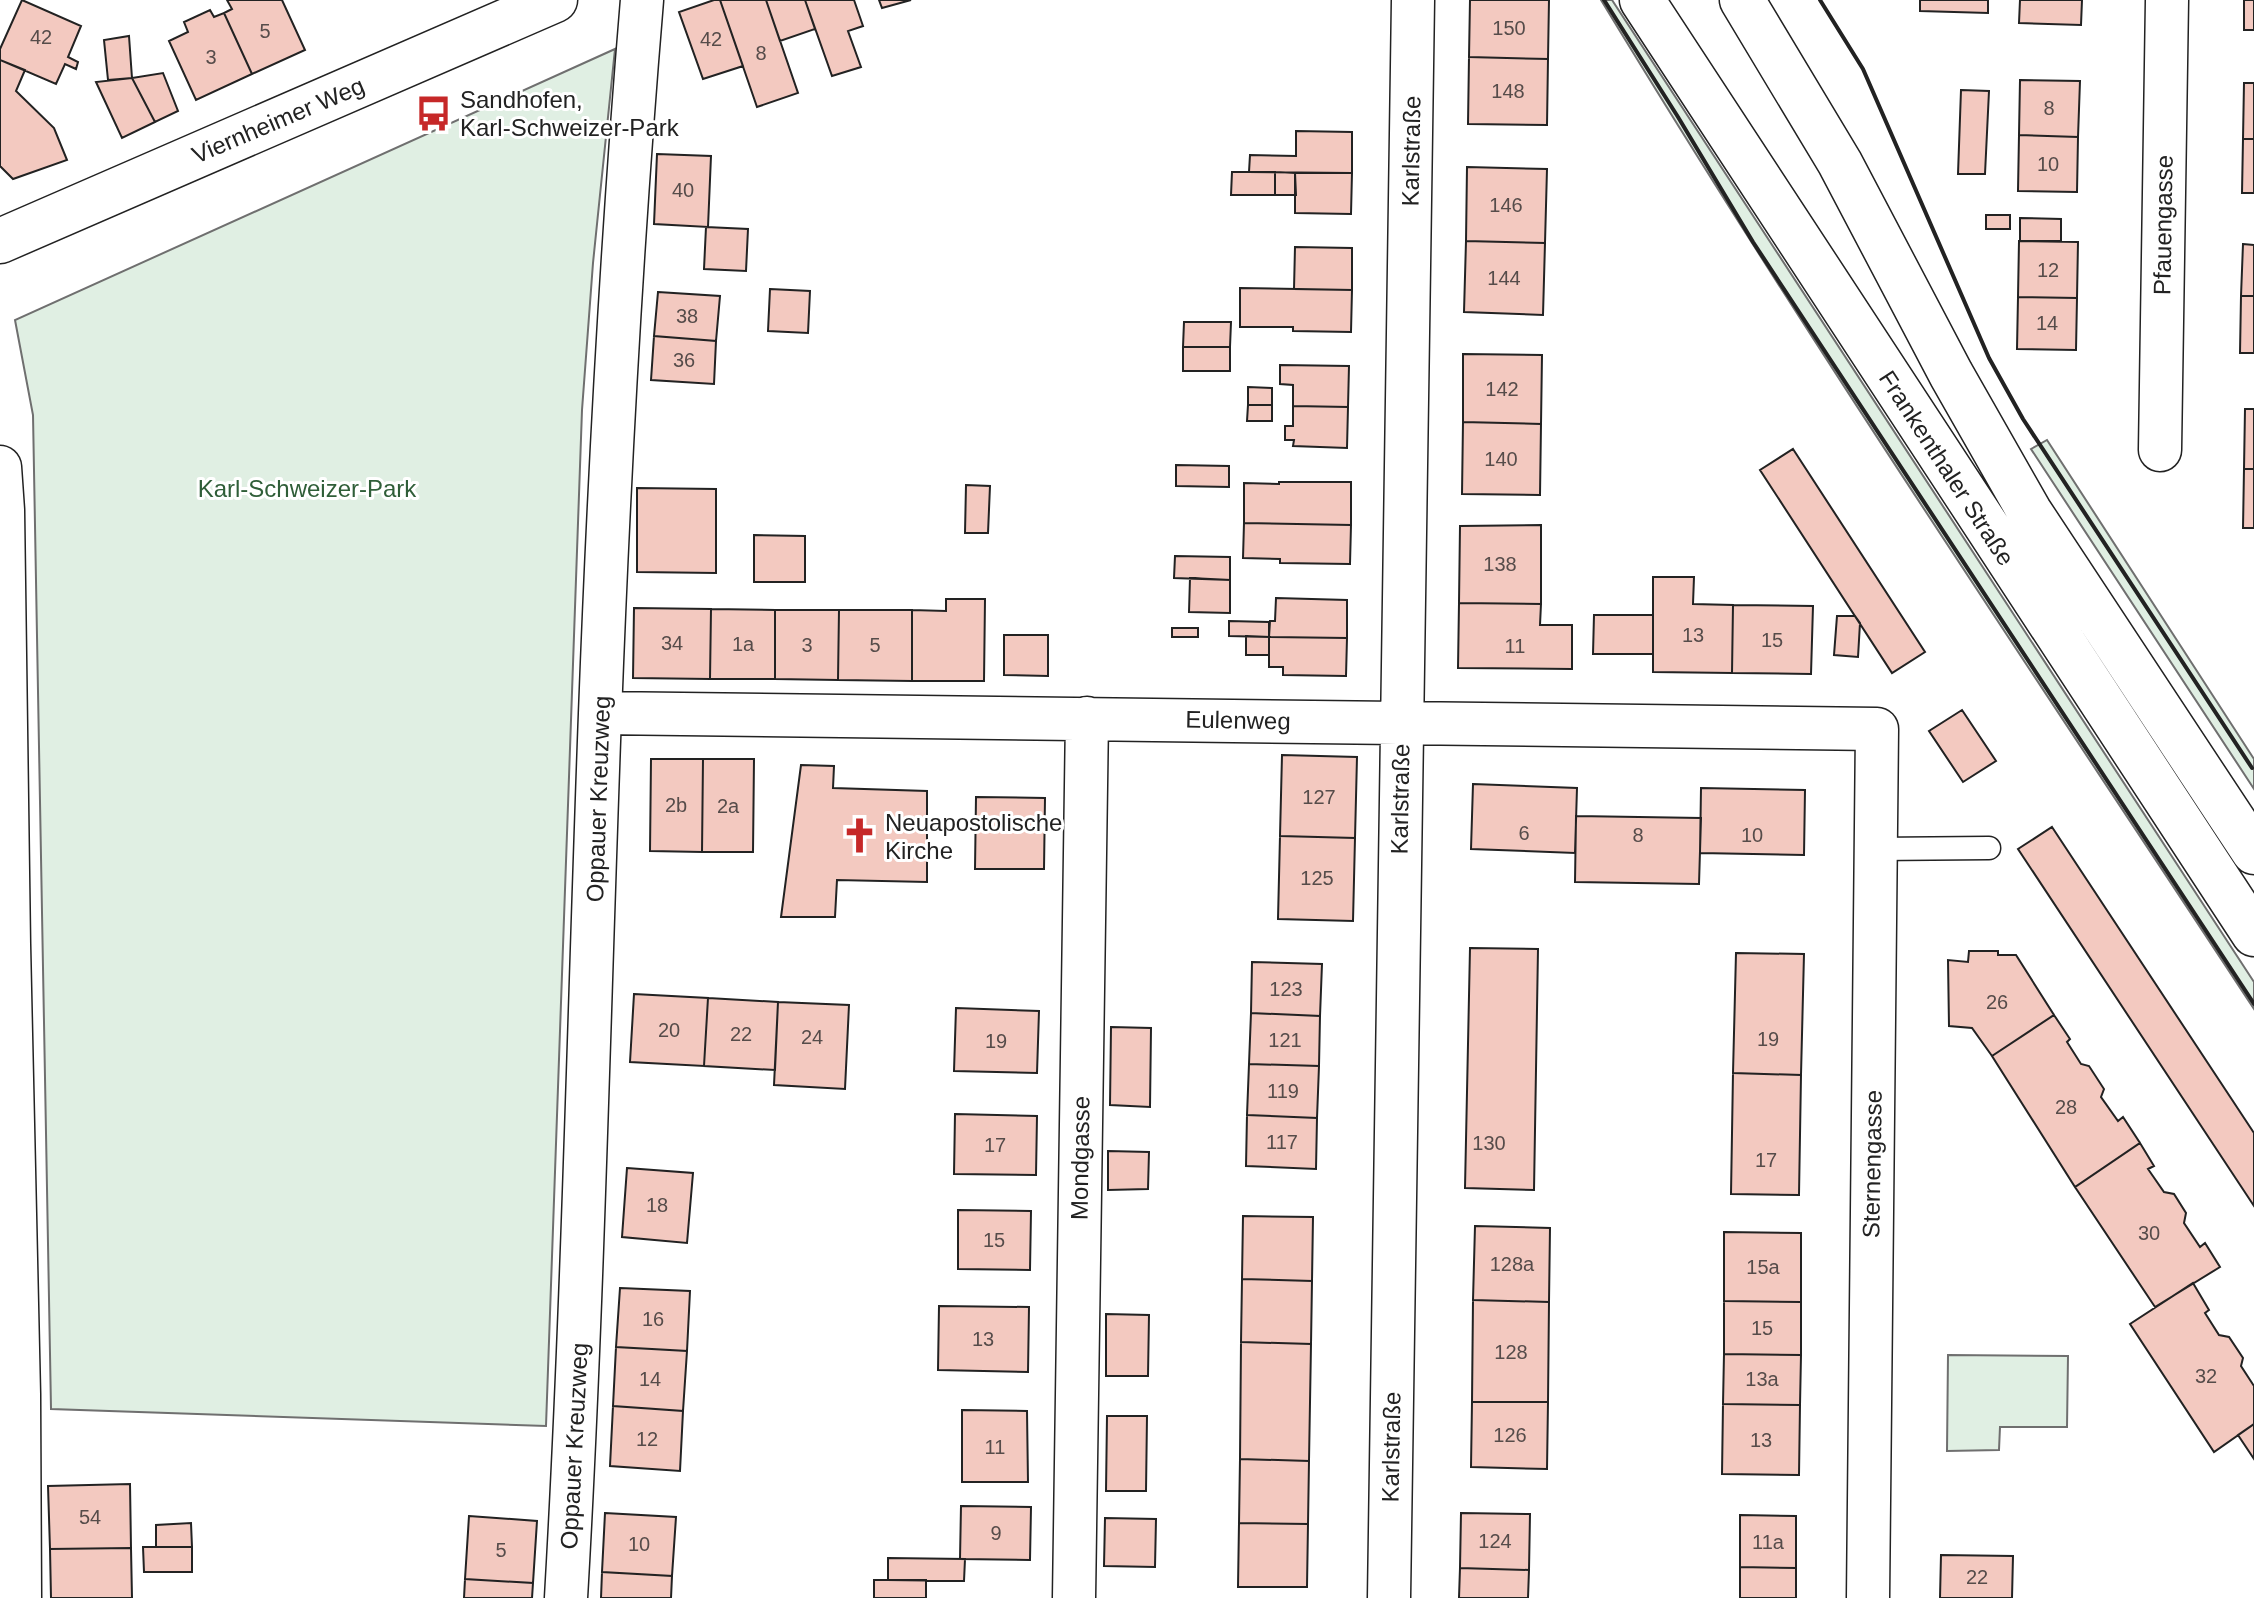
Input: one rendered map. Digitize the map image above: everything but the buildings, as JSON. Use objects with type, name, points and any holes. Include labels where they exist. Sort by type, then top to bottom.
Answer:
[{"type":"main road","name":"Viernheimer Weg","points":[[0,241],[555,0]]},
{"type":"main road","name":"Frankenthaler Straße","points":[[1642,0],[2254,934]]},
{"type":"main road","name":"Frankenthaler Straße","points":[[1742,0],[1840,163],[1951,374],[2029,511],[2254,852]]},
{"type":"street","name":"Oppauer Kreuzweg","points":[[566,1598],[577,1406],[600,713],[622,273],[642,0]]},
{"type":"street","name":"Karlstraße","points":[[1389,1598],[1413,0]]},
{"type":"street","name":"Pfauengasse","points":[[2160,450],[2167,0]]},
{"type":"street","points":[[0,467],[3,510],[10,1445],[20,1598]]},
{"type":"street","name":"Eulenweg","points":[[600,713],[1877,729]]},
{"type":"street","name":"Mondgasse","points":[[1074,1598],[1087,718]]},
{"type":"street","name":"Sternengasse","points":[[1868,1598],[1877,729]]},
{"type":"lane","points":[[1875,849],[1989,848]]},
{"type":"green space","points":[[1601,0],[1612,0],[2254,982],[2254,1009],[1841,382]]},
{"type":"green space","name":"Karl-Schweizer-Park","points":[[615,49],[593,263],[582,410],[546,1426],[51,1409],[33,415],[15,320]]},
{"type":"green space","points":[[2047,440],[2254,759],[2254,789],[2031,449]]},
{"type":"green space","points":[[1948,1355],[2068,1356],[2067,1427],[2000,1427],[1999,1450],[1947,1451]]},
{"type":"wall","points":[[1604,0],[1753,242],[2254,1004]]},
{"type":"wall","points":[[1820,0],[1863,69],[1989,358],[2023,419],[2252,768]]},
{"type":"place","name":"Sandhofen, Karl-Schweizer-Park","points":[[434,113]]},
{"type":"place","name":"Neuapostolische Kirche","points":[[859,836]]}]
